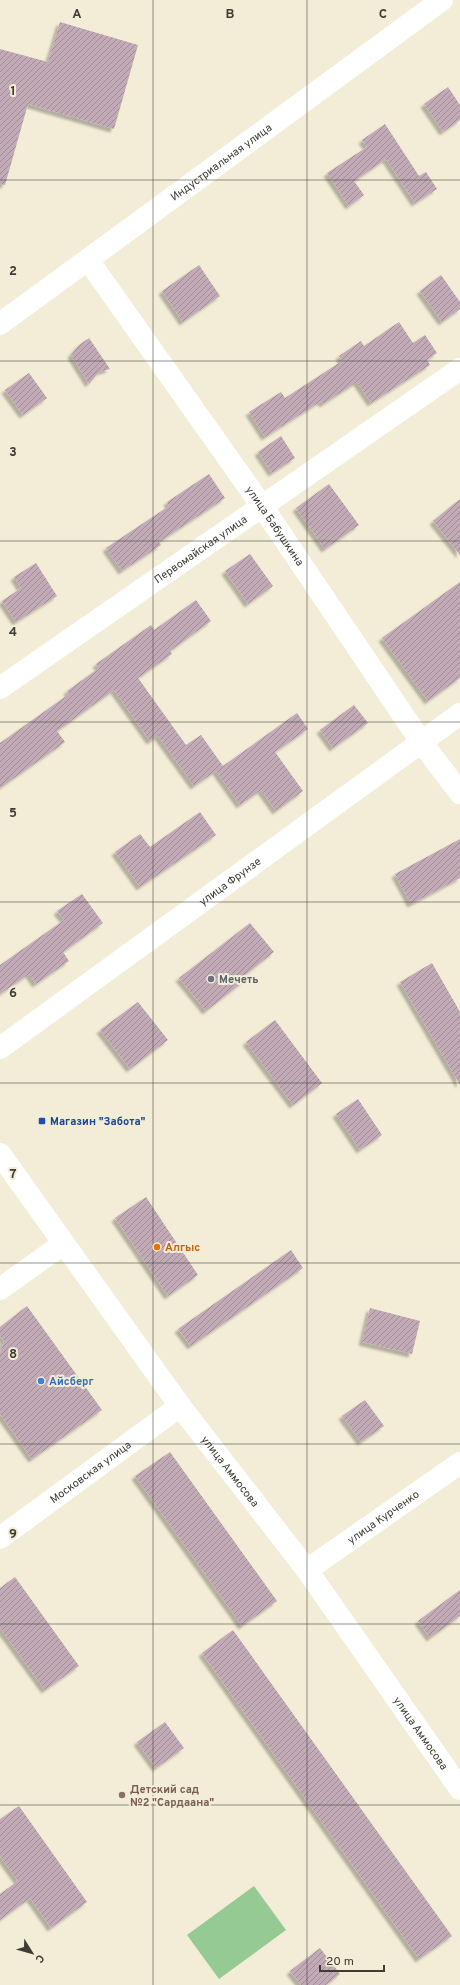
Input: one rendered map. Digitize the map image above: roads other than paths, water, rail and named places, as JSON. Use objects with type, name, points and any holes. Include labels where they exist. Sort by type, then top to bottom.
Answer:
[{"type":"street","name":"Индустриальная улица","points":[[0,324],[442,0]]},
{"type":"street","name":"улица Бабушкина","points":[[88,260],[262,506],[422,743],[460,792]]},
{"type":"street","name":"Первомайская улица","points":[[0,688],[460,368]]},
{"type":"street","name":"улица Фрунзе","points":[[0,1048],[460,714]]},
{"type":"street","name":"улица Аммосова","points":[[0,1154],[180,1406],[307,1570],[460,1789]]},
{"type":"street","points":[[0,1289],[63,1244]]},
{"type":"street","name":"Московская улица","points":[[0,1538],[180,1406]]},
{"type":"street","name":"улица Курченко","points":[[307,1570],[460,1463]]},
{"type":"place","name":"Мечеть","points":[[211,979]]},
{"type":"place","name":"Магазин \"Забота\"","points":[[42,1121]]},
{"type":"place","name":"Алгыс","points":[[157,1247]]},
{"type":"place","name":"Айсберг","points":[[41,1381]]},
{"type":"place","name":"Детский сад №2 \"Сардаана\"","points":[[122,1795]]}]
